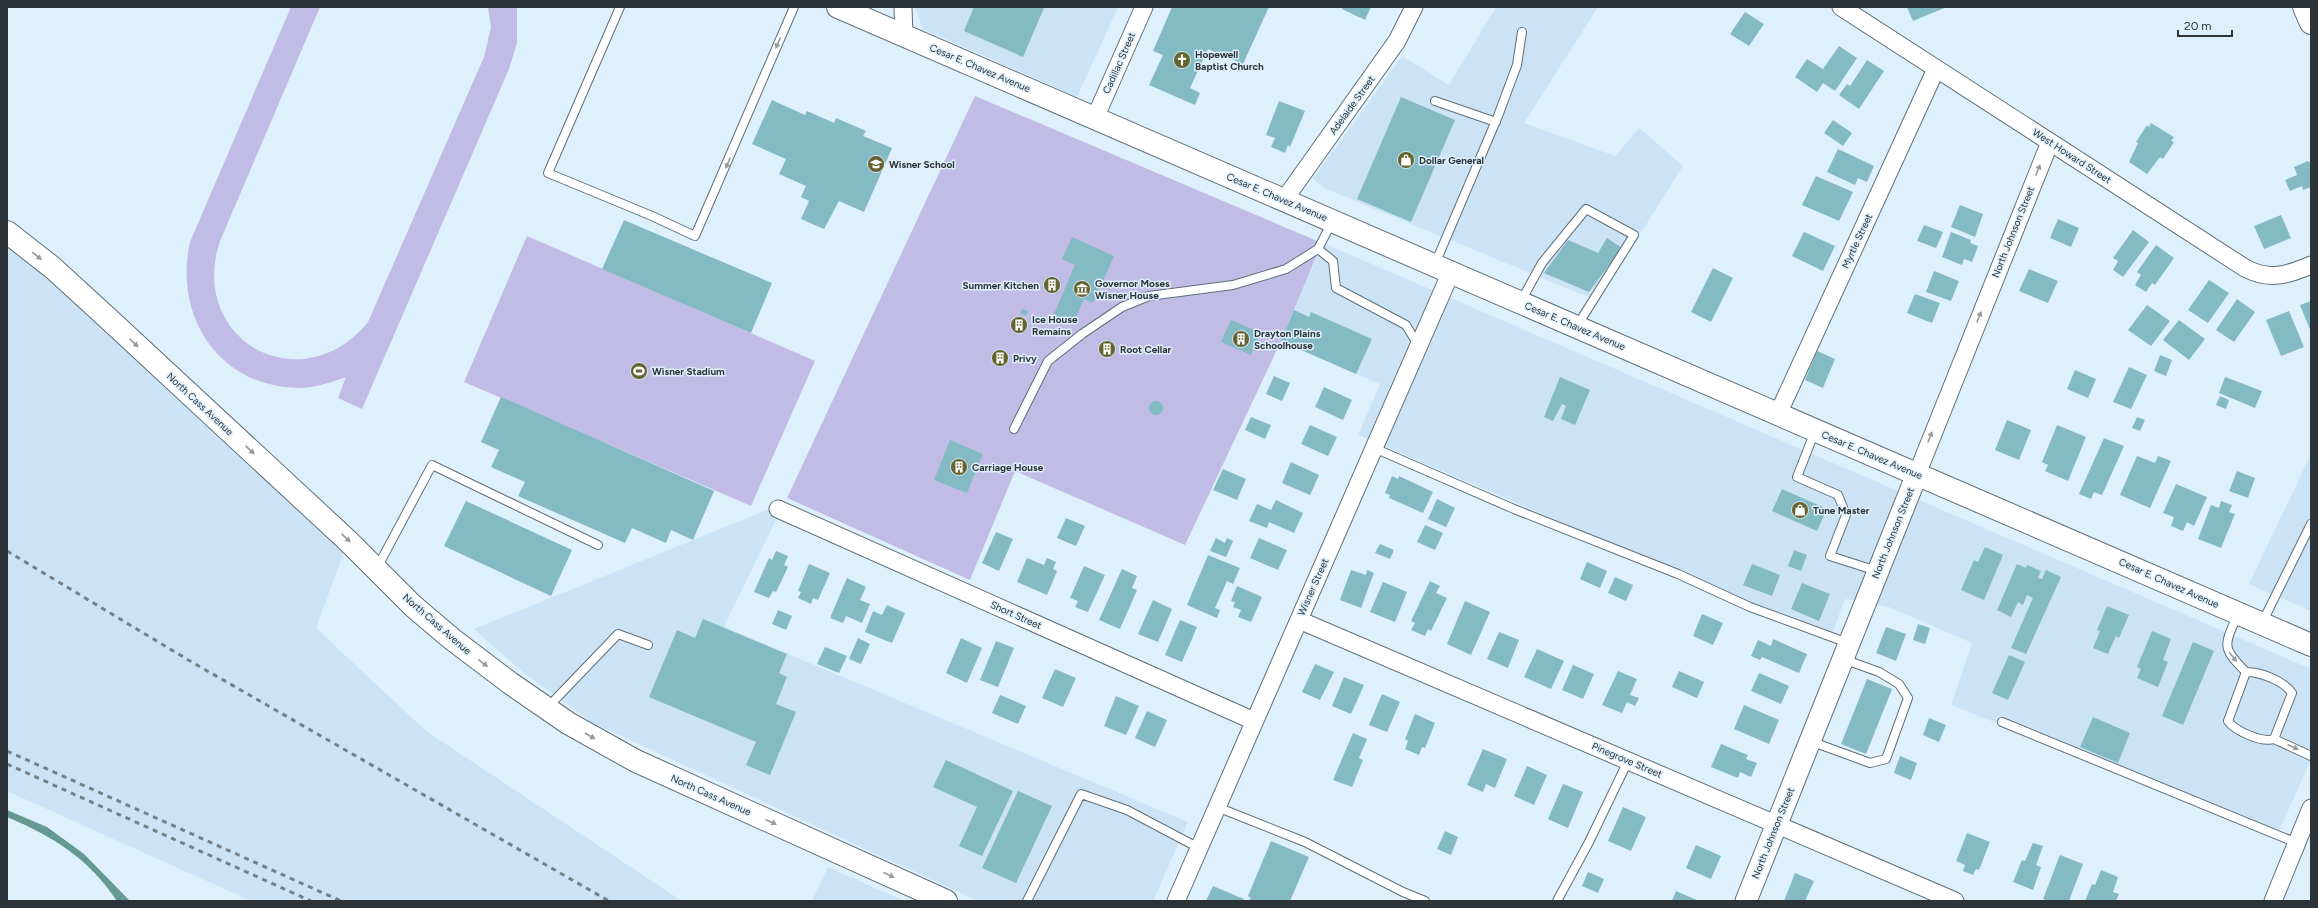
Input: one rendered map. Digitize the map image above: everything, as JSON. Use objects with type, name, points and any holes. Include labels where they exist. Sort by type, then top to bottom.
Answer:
[{"type":"main road","name":"Cesar E. Chavez Avenue","points":[[838,7],[2311,645]]},
{"type":"main road","points":[[2304,7],[2311,23]]},
{"type":"main road","name":"North Cass Avenue","points":[[7,232],[52,268],[113,323],[376,569],[413,606],[452,640],[546,708],[603,744],[636,761],[946,901]]},
{"type":"street","points":[[903,7],[904,36]]},
{"type":"street","name":"Cadillac Street","points":[[1095,118],[1144,7]]},
{"type":"street","name":"Adelaide Street","points":[[1284,200],[1398,41],[1414,7]]},
{"type":"street","name":"West Howard Street","points":[[1841,7],[2250,271],[2267,276],[2276,276],[2311,265]]},
{"type":"street","name":"Myrtle Street","points":[[1778,414],[1936,69]]},
{"type":"street","name":"North Johnson Street","points":[[1746,901],[2050,142]]},
{"type":"street","name":"Wisner Street","points":[[1176,901],[1419,346],[1443,269]]},
{"type":"street","name":"Short Street","points":[[778,509],[1254,722]]},
{"type":"street","name":"Pinegrove Street","points":[[1299,620],[1955,901]]},
{"type":"street","points":[[2273,901],[2311,808]]},
{"type":"lane","points":[[620,7],[548,174],[652,216],[695,236],[794,7]]},
{"type":"lane","points":[[1443,269],[1517,65],[1522,32]]},
{"type":"lane","points":[[1435,101],[1496,122]]},
{"type":"lane","points":[[1520,302],[1542,263],[1586,208],[1634,235],[1577,326]]},
{"type":"lane","points":[[1014,430],[1048,361],[1082,334],[1122,307],[1149,296],[1233,285],[1286,269],[1318,249],[1332,221]]},
{"type":"lane","points":[[1318,249],[1332,261],[1336,288],[1406,325],[1419,346]]},
{"type":"lane","points":[[1815,430],[1797,477],[1838,494],[1846,515],[1830,556],[1878,572]]},
{"type":"lane","points":[[1374,448],[1514,509],[1678,574],[1846,651],[1899,684],[1908,698],[1886,759],[1870,763],[1810,741]]},
{"type":"lane","points":[[376,569],[432,465],[598,545]]},
{"type":"lane","points":[[2262,624],[2311,524]]},
{"type":"lane","points":[[2238,614],[2228,636],[2226,648],[2230,656],[2246,672],[2255,672],[2288,686],[2292,693],[2274,739]]},
{"type":"lane","points":[[546,708],[618,634],[648,645]]},
{"type":"lane","points":[[2246,672],[2228,721],[2232,727],[2267,741],[2274,739],[2311,756]]},
{"type":"lane","points":[[2002,722],[2297,842]]},
{"type":"lane","points":[[1557,901],[1589,842],[1628,761]]},
{"type":"lane","points":[[1028,901],[1082,794],[1127,810],[1199,848]]},
{"type":"lane","points":[[1217,806],[1305,842],[1402,892],[1425,901]]},
{"type":"shaded area","points":[[291,7],[320,7],[220,241],[214,277],[220,307],[235,332],[257,349],[283,358],[312,358],[341,346],[368,322],[484,57],[491,27],[488,7],[517,7],[517,43],[509,69],[362,409],[338,398],[346,377],[319,385],[302,388],[273,385],[248,376],[226,362],[209,344],[196,321],[189,297],[187,270],[190,242]]},
{"type":"shaded area","points":[[915,7],[1118,7],[1077,97],[923,29]]},
{"type":"shaded area","points":[[1496,7],[1598,7],[1524,123],[1615,156],[1639,128],[1683,166],[1598,301],[1326,189],[1313,179],[1402,56],[1449,85]]},
{"type":"shaded area","points":[[975,96],[1322,243],[1281,341],[1185,545],[1015,471],[970,580],[787,498]]},
{"type":"shaded area","points":[[7,232],[348,541],[316,628],[426,731],[682,901],[251,901],[7,791]]},
{"type":"shaded area","name":"Wisner Stadium","points":[[527,236],[815,361],[751,506],[464,382]]},
{"type":"shaded area","points":[[1323,243],[2311,669],[2311,760],[2277,835],[1951,705],[1972,643],[1889,607],[1845,599],[1831,637],[1358,435],[1380,384],[1281,341]]},
{"type":"shaded area","points":[[2311,454],[2311,611],[2249,584]]},
{"type":"shaded area","points":[[784,503],[724,627],[1188,822],[1153,901],[978,901],[593,723],[525,674],[474,629]]},
{"type":"shaded area","points":[[7,810],[47,827],[84,854],[130,901],[117,901],[94,873],[69,850],[40,833],[7,817]]},
{"type":"shaded area","points":[[828,867],[904,901],[812,901]]},
{"type":"building","points":[[974,7],[1044,8],[1023,57],[964,31]]},
{"type":"building","name":"Hopewell Baptist Church","points":[[1172,7],[1269,7],[1243,64],[1208,49],[1190,88],[1200,93],[1195,105],[1149,85],[1163,55],[1153,51]]},
{"type":"building","points":[[1343,7],[1371,7],[1365,20],[1342,9]]},
{"type":"building","points":[[1907,7],[1947,7],[1913,21]]},
{"type":"building","points":[[1745,12],[1764,24],[1749,46],[1730,34]]},
{"type":"building","points":[[1839,46],[1857,58],[1835,91],[1823,83],[1817,92],[1795,77],[1807,59],[1823,69]]},
{"type":"building","points":[[1867,60],[1884,71],[1859,109],[1839,95],[1847,84],[1850,86]]},
{"type":"building","name":"Dollar General","points":[[1401,97],[1455,120],[1411,222],[1357,199]]},
{"type":"building","points":[[772,100],[805,115],[807,111],[834,123],[836,118],[866,131],[863,136],[892,148],[864,212],[839,201],[824,229],[801,219],[809,201],[801,197],[806,186],[779,174],[786,159],[752,144]]},
{"type":"building","points":[[1279,101],[1305,111],[1290,147],[1288,145],[1285,153],[1271,147],[1275,138],[1266,135]]},
{"type":"building","points":[[1833,120],[1852,133],[1843,146],[1824,133]]},
{"type":"building","points":[[2151,123],[2174,137],[2171,141],[2174,142],[2163,159],[2160,157],[2147,174],[2129,162],[2138,143],[2136,142],[2147,125],[2149,127]]},
{"type":"building","points":[[1838,149],[1874,166],[1867,182],[1858,178],[1855,185],[1827,172]]},
{"type":"building","points":[[2308,161],[2311,163],[2311,187],[2303,190],[2302,186],[2290,191],[2285,180],[2297,175],[2294,167]]},
{"type":"building","points":[[1816,176],[1853,192],[1839,221],[1802,205]]},
{"type":"building","points":[[1960,205],[1983,214],[1975,237],[1951,227]]},
{"type":"building","points":[[2281,215],[2291,238],[2264,249],[2254,226]]},
{"type":"building","points":[[2058,219],[2079,228],[2071,247],[2050,238]]},
{"type":"building","points":[[624,220],[772,283],[751,333],[602,269]]},
{"type":"building","points":[[1924,225],[1943,232],[1936,248],[1917,241]]},
{"type":"building","points":[[2133,230],[2149,242],[2123,277],[2113,270],[2118,261],[2113,258]]},
{"type":"building","points":[[1804,232],[1835,246],[1823,271],[1792,256]]},
{"type":"building","points":[[1951,232],[1971,240],[1970,243],[1978,246],[1972,262],[1964,259],[1962,265],[1942,257]]},
{"type":"building","name":"Governor Moses Wisner House","points":[[1072,237],[1114,256],[1093,303],[1084,299],[1073,324],[1053,316],[1075,265],[1062,259]]},
{"type":"building","points":[[1607,238],[1622,248],[1589,292],[1544,273],[1568,240],[1598,253]]},
{"type":"building","points":[[2156,245],[2174,258],[2155,285],[2152,283],[2146,292],[2135,285],[2141,275],[2137,272]]},
{"type":"building","points":[[1713,268],[1733,278],[1711,322],[1691,312]]},
{"type":"building","points":[[2029,269],[2058,281],[2048,303],[2019,291]]},
{"type":"building","points":[[1934,271],[1959,281],[1951,301],[1926,292]]},
{"type":"building","name":"Summer Kitchen","points":[[1047,276],[1062,282],[1057,294],[1042,288]]},
{"type":"building","points":[[2209,280],[2229,293],[2208,323],[2188,310]]},
{"type":"building","points":[[1915,294],[1940,303],[1932,323],[1907,313]]},
{"type":"building","points":[[2237,299],[2255,312],[2234,342],[2216,330]]},
{"type":"building","points":[[2311,301],[2311,332],[2300,305]]},
{"type":"building","points":[[2147,305],[2170,321],[2151,346],[2128,330]]},
{"type":"building","points":[[1022,309],[1028,311],[1026,316],[1020,313]]},
{"type":"building","points":[[1294,310],[1309,317],[1311,312],[1372,339],[1356,374],[1281,341]]},
{"type":"building","points":[[2289,311],[2304,347],[2281,356],[2266,320]]},
{"type":"building","name":"Ice House Remains","points":[[1017,319],[1024,323],[1020,331],[1013,327]]},
{"type":"building","name":"Drayton Plains Schoolhouse","points":[[1231,320],[1261,333],[1251,355],[1221,342]]},
{"type":"building","points":[[2179,320],[2205,339],[2189,360],[2163,340]]},
{"type":"building","name":"Root Cellar","points":[[1110,339],[1115,345],[1107,352],[1101,345]]},
{"type":"building","points":[[1817,351],[1835,359],[1823,388],[1805,380]]},
{"type":"building","name":"Privy","points":[[998,354],[1004,356],[1002,362],[996,360]]},
{"type":"building","points":[[2160,355],[2172,360],[2166,376],[2154,371]]},
{"type":"building","points":[[2129,367],[2147,375],[2131,409],[2113,402]]},
{"type":"building","points":[[2075,370],[2096,379],[2088,398],[2067,389]]},
{"type":"building","points":[[1274,376],[1290,383],[1282,401],[1266,394]]},
{"type":"building","points":[[1560,377],[1590,390],[1575,425],[1561,419],[1566,406],[1562,404],[1553,421],[1544,417]]},
{"type":"building","points":[[2225,377],[2262,391],[2255,408],[2219,393]]},
{"type":"building","points":[[1324,387],[1352,400],[1343,420],[1315,407]]},
{"type":"building","points":[[2220,396],[2229,400],[2226,409],[2216,405]]},
{"type":"building","points":[[501,397],[714,491],[693,540],[671,530],[666,543],[632,528],[625,543],[518,496],[525,482],[491,467],[499,450],[481,442]]},
{"type":"building","points":[[1156,401],[1161,403],[1163,408],[1161,413],[1156,415],[1151,413],[1149,408],[1151,403]]},
{"type":"building","points":[[1251,417],[1271,425],[1265,439],[1245,430]]},
{"type":"building","points":[[2137,417],[2145,420],[2140,431],[2132,428]]},
{"type":"building","points":[[2007,420],[2031,430],[2019,460],[1995,450]]},
{"type":"building","points":[[1310,425],[1337,437],[1328,456],[1301,444]]},
{"type":"building","points":[[2057,425],[2086,437],[2068,481],[2045,471],[2048,465],[2042,462]]},
{"type":"building","points":[[2104,438],[2124,446],[2102,495],[2094,492],[2091,499],[2079,494]]},
{"type":"building","name":"Carriage House","points":[[950,440],[983,454],[967,493],[934,480]]},
{"type":"building","points":[[2137,456],[2155,463],[2158,456],[2171,461],[2150,508],[2120,495]]},
{"type":"building","points":[[1291,462],[1319,475],[1310,495],[1282,483]]},
{"type":"building","points":[[1223,469],[1246,479],[1237,500],[1213,490]]},
{"type":"building","points":[[2237,471],[2255,478],[2248,498],[2229,491]]},
{"type":"building","points":[[1392,476],[1398,479],[1399,476],[1433,492],[1423,513],[1389,498],[1390,495],[1385,493]]},
{"type":"building","points":[[2176,484],[2207,497],[2194,526],[2187,522],[2183,531],[2171,526],[2174,517],[2163,513]]},
{"type":"building","name":"Tune Master","points":[[1782,489],[1827,509],[1817,531],[1772,511]]},
{"type":"building","points":[[1437,499],[1455,508],[1446,527],[1428,519]]},
{"type":"building","points":[[1276,500],[1303,513],[1294,533],[1269,522],[1267,528],[1249,521],[1257,504],[1271,510]]},
{"type":"building","points":[[466,501],[572,550],[551,596],[444,546]]},
{"type":"building","points":[[2221,501],[2232,505],[2229,512],[2235,514],[2221,548],[2198,539],[2211,505],[2219,508]]},
{"type":"building","points":[[1066,518],[1085,526],[1076,546],[1057,538]]},
{"type":"building","points":[[1425,525],[1443,533],[1435,550],[1417,542]]},
{"type":"building","points":[[996,532],[1013,539],[999,571],[982,563]]},
{"type":"building","points":[[1216,538],[1225,543],[1227,538],[1233,541],[1226,557],[1210,551]]},
{"type":"building","points":[[1259,538],[1287,550],[1278,570],[1250,558]]},
{"type":"building","points":[[1380,544],[1394,550],[1390,559],[1375,553]]},
{"type":"building","points":[[1985,547],[2003,555],[1984,600],[1961,590],[1974,560],[1978,562]]},
{"type":"building","points":[[1794,550],[1807,555],[1801,571],[1788,566]]},
{"type":"building","points":[[776,551],[788,556],[784,565],[788,567],[776,592],[773,591],[769,598],[754,592],[769,558],[772,560]]},
{"type":"building","points":[[1208,555],[1240,568],[1233,584],[1227,581],[1215,608],[1220,610],[1217,618],[1187,605]]},
{"type":"building","points":[[1027,558],[1044,565],[1047,558],[1056,562],[1053,569],[1057,571],[1047,595],[1017,582]]},
{"type":"building","points":[[1587,562],[1607,571],[1600,588],[1580,579]]},
{"type":"building","points":[[809,564],[830,573],[818,600],[813,598],[811,604],[798,598],[801,592],[798,591]]},
{"type":"building","points":[[1752,564],[1780,575],[1772,596],[1743,585]]},
{"type":"building","points":[[2017,564],[2026,568],[2027,565],[2041,571],[2038,578],[2042,579],[2046,570],[2061,577],[2026,654],[2011,648],[2033,598],[2027,595],[2023,605],[2018,602],[2011,617],[1997,610]]},
{"type":"building","points":[[1084,566],[1105,575],[1088,612],[1075,607],[1078,601],[1070,598]]},
{"type":"building","points":[[1122,569],[1137,576],[1132,588],[1137,590],[1120,629],[1099,620]]},
{"type":"building","points":[[1351,570],[1366,575],[1367,570],[1374,573],[1361,608],[1340,600]]},
{"type":"building","points":[[1615,577],[1633,585],[1626,601],[1608,593]]},
{"type":"building","points":[[847,578],[866,587],[860,600],[870,604],[862,623],[846,616],[843,623],[830,618]]},
{"type":"building","points":[[1430,581],[1440,586],[1436,593],[1447,598],[1431,631],[1428,629],[1425,636],[1411,630],[1415,623],[1411,621]]},
{"type":"building","points":[[1383,582],[1407,592],[1395,622],[1370,612]]},
{"type":"building","points":[[1802,583],[1830,594],[1819,621],[1791,609]]},
{"type":"building","points":[[1237,586],[1262,597],[1251,622],[1238,617],[1241,610],[1233,607],[1235,602],[1231,601]]},
{"type":"building","points":[[1153,600],[1172,609],[1158,642],[1138,634]]},
{"type":"building","points":[[1465,601],[1490,612],[1471,655],[1447,644]]},
{"type":"building","points":[[887,605],[905,613],[892,643],[865,632],[873,611],[882,615]]},
{"type":"building","points":[[2107,606],[2129,615],[2119,638],[2116,636],[2108,654],[2093,648],[2100,631],[2097,630]]},
{"type":"building","points":[[778,610],[792,616],[786,630],[772,624]]},
{"type":"building","points":[[1702,614],[1723,623],[1713,645],[1693,636]]},
{"type":"building","points":[[703,619],[787,654],[779,673],[787,677],[776,704],[796,712],[770,775],[746,765],[756,742],[649,697],[677,630],[695,638]]},
{"type":"building","points":[[1180,620],[1197,627],[1182,662],[1165,655]]},
{"type":"building","points":[[1918,624],[1930,628],[1925,644],[1913,640]]},
{"type":"building","points":[[1886,627],[1906,634],[1896,661],[1876,653]]},
{"type":"building","points":[[2152,631],[2171,639],[2163,660],[2168,662],[2158,687],[2137,678],[2141,669],[2137,667]]},
{"type":"building","points":[[1499,632],[1519,640],[1508,668],[1487,659]]},
{"type":"building","points":[[858,638],[870,644],[861,664],[849,659]]},
{"type":"building","points":[[961,638],[982,648],[967,683],[946,673]]},
{"type":"building","points":[[1773,639],[1807,654],[1799,673],[1762,657],[1760,660],[1751,656],[1758,640],[1771,646]]},
{"type":"building","points":[[996,641],[1014,648],[998,687],[980,680]]},
{"type":"building","points":[[2193,642],[2214,651],[2183,725],[2162,716]]},
{"type":"building","points":[[825,647],[847,656],[839,673],[817,664]]},
{"type":"building","points":[[1537,649],[1564,661],[1551,689],[1524,677]]},
{"type":"building","points":[[2009,655],[2025,662],[2008,700],[1992,693]]},
{"type":"building","points":[[1315,664],[1334,672],[1320,700],[1302,692]]},
{"type":"building","points":[[1573,665],[1594,674],[1583,699],[1562,690]]},
{"type":"building","points":[[1055,669],[1076,678],[1063,707],[1042,698]]},
{"type":"building","points":[[1618,671],[1637,679],[1630,695],[1639,698],[1635,706],[1627,702],[1622,713],[1602,705]]},
{"type":"building","points":[[1679,671],[1704,682],[1697,698],[1672,687]]},
{"type":"building","points":[[1759,673],[1789,686],[1781,704],[1751,691]]},
{"type":"building","points":[[1344,677],[1364,685],[1351,714],[1332,706]]},
{"type":"building","points":[[1867,679],[1892,689],[1866,754],[1841,744]]},
{"type":"building","points":[[1382,694],[1400,702],[1387,732],[1369,725]]},
{"type":"building","points":[[1000,695],[1026,706],[1018,724],[992,713]]},
{"type":"building","points":[[1116,696],[1139,706],[1126,735],[1104,726]]},
{"type":"building","points":[[1744,705],[1779,720],[1769,744],[1734,729]]},
{"type":"building","points":[[1147,711],[1167,720],[1155,747],[1135,738]]},
{"type":"building","points":[[1415,714],[1435,723],[1425,748],[1422,747],[1419,755],[1405,749],[1408,741],[1405,739]]},
{"type":"building","points":[[2093,717],[2130,733],[2118,763],[2080,747]]},
{"type":"building","points":[[1929,718],[1946,725],[1939,742],[1923,735]]},
{"type":"building","points":[[1353,733],[1367,739],[1359,758],[1363,760],[1352,787],[1333,780]]},
{"type":"building","points":[[1721,744],[1748,755],[1746,759],[1757,763],[1751,777],[1740,772],[1738,778],[1711,767]]},
{"type":"building","points":[[1483,749],[1507,759],[1495,788],[1486,784],[1483,792],[1467,785]]},
{"type":"building","points":[[1900,756],[1917,763],[1911,780],[1894,773]]},
{"type":"building","points":[[946,760],[1013,791],[982,856],[959,846],[977,807],[933,787]]},
{"type":"building","points":[[1527,766],[1547,775],[1534,805],[1514,796]]},
{"type":"building","points":[[1563,784],[1583,792],[1568,828],[1548,819]]},
{"type":"building","points":[[1018,791],[1052,806],[1016,883],[982,868]]},
{"type":"building","points":[[1623,807],[1646,817],[1631,851],[1608,841]]},
{"type":"building","points":[[1445,831],[1458,837],[1451,855],[1437,849]]},
{"type":"building","points":[[1967,833],[1990,842],[1979,870],[1976,869],[1973,875],[1963,871],[1965,865],[1956,861]]},
{"type":"building","points":[[1271,841],[1309,857],[1290,901],[1249,901],[1251,898],[1248,896]]},
{"type":"building","points":[[2033,843],[2043,846],[2036,865],[2041,867],[2033,890],[2013,882],[2022,860],[2025,861]]},
{"type":"building","points":[[1696,845],[1721,856],[1711,879],[1686,868]]},
{"type":"building","points":[[2060,855],[2083,864],[2069,901],[2049,901],[2043,899]]},
{"type":"building","points":[[2101,870],[2118,877],[2113,892],[2119,894],[2116,901],[2085,901],[2092,884],[2095,885]]},
{"type":"building","points":[[1588,872],[1604,879],[1598,893],[1582,886]]},
{"type":"building","points":[[1795,873],[1814,881],[1805,901],[1784,901]]},
{"type":"building","points":[[1213,886],[1244,899],[1243,901],[1206,901]]},
{"type":"building","points":[[1676,891],[1699,901],[1672,901]]},
{"type":"railway","points":[[7,551],[190,661],[609,901]]},
{"type":"railway","points":[[7,751],[341,901]]},
{"type":"railway","points":[[7,764],[311,901]]},
{"type":"place","name":"Hopewell Baptist Church","points":[[1182,60]]},
{"type":"place","name":"Dollar General","points":[[1406,160]]},
{"type":"place","name":"Wisner School","points":[[876,164]]},
{"type":"place","name":"Summer Kitchen","points":[[1052,285]]},
{"type":"place","name":"Governor Moses Wisner House","points":[[1082,289]]},
{"type":"place","name":"Ice House Remains","points":[[1019,325]]},
{"type":"place","name":"Drayton Plains Schoolhouse","points":[[1241,339]]},
{"type":"place","name":"Root Cellar","points":[[1107,349]]},
{"type":"place","name":"Privy","points":[[1000,358]]},
{"type":"place","name":"Wisner Stadium","points":[[639,371]]},
{"type":"place","name":"Carriage House","points":[[959,467]]},
{"type":"place","name":"Tune Master","points":[[1800,510]]}]
